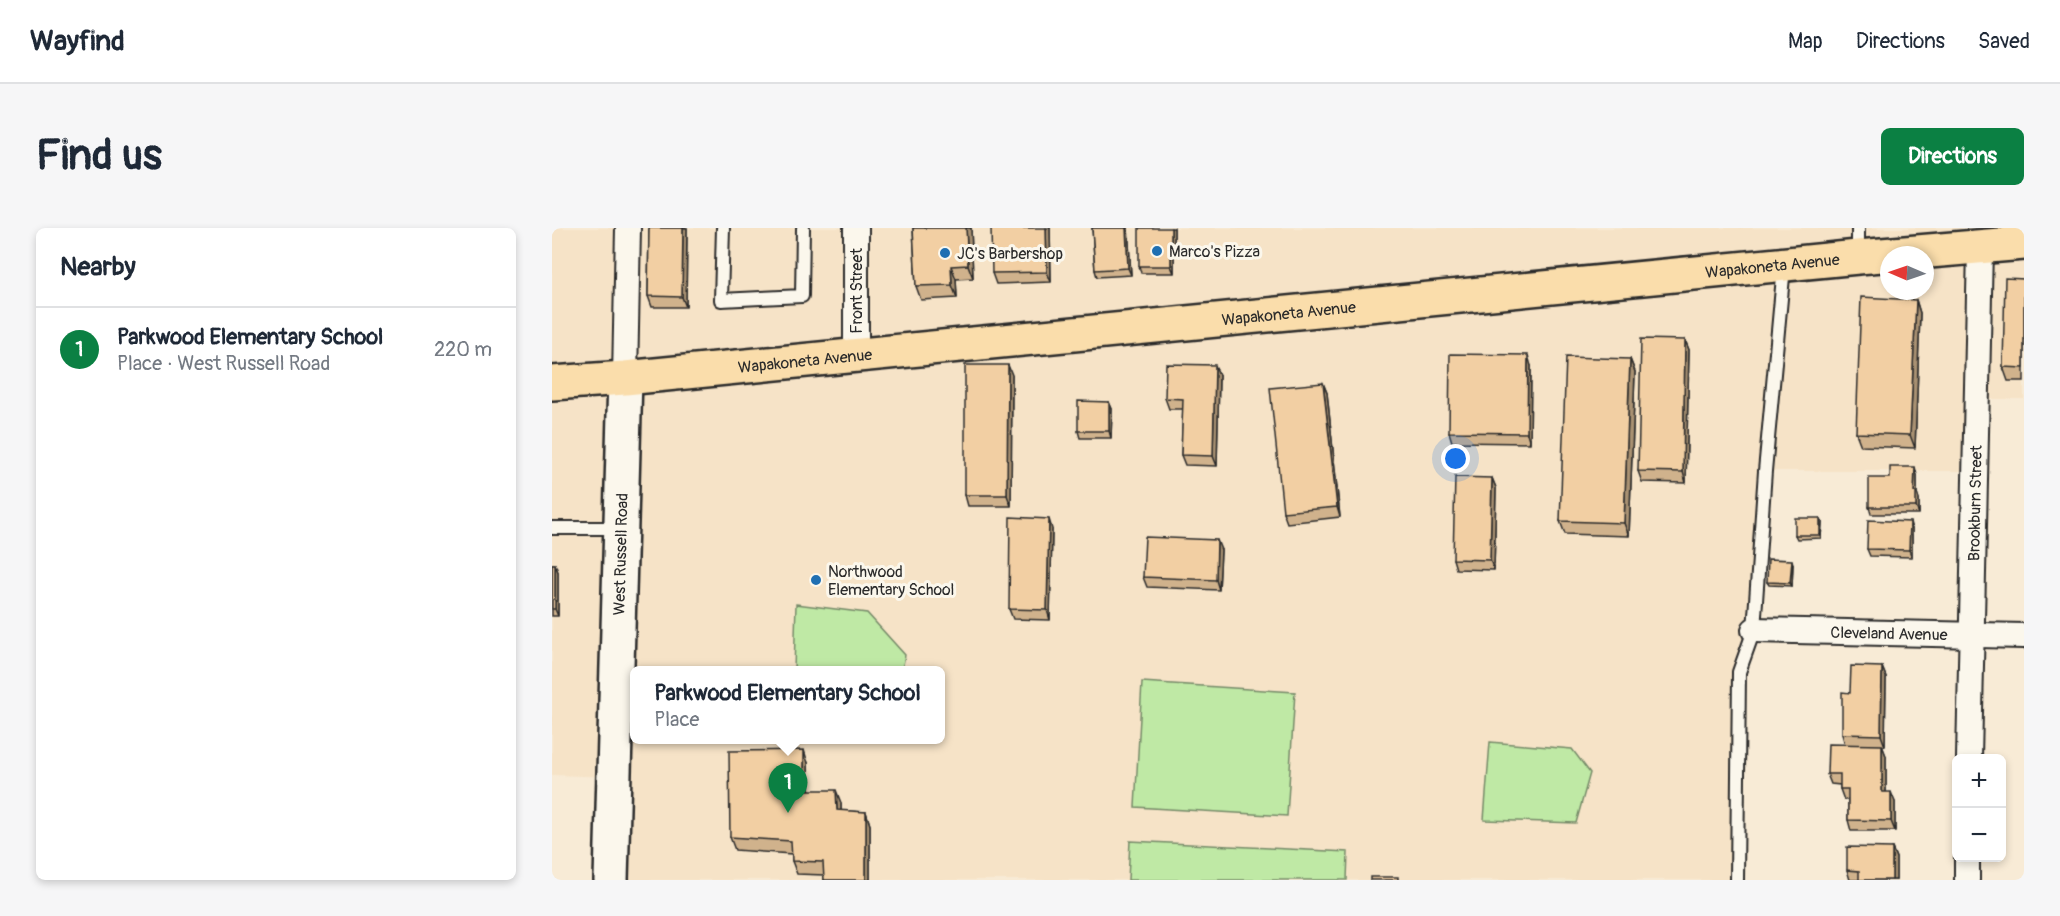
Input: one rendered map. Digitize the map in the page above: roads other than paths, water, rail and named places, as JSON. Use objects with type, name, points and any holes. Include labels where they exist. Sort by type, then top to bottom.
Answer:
[{"type":"main road","name":"Wapakoneta Avenue","points":[[552,383],[625,378],[1784,264],[1858,242],[1980,248],[2024,243]]},
{"type":"main road","name":"West Russell Road","points":[[611,880],[625,378]]},
{"type":"street","name":"West Russell Road","points":[[625,378],[628,228]]},
{"type":"street","name":"Front Street","points":[[856,228],[856,354]]},
{"type":"street","name":"Brookburn Street","points":[[1969,754],[1980,248]]},
{"type":"street","name":"Cleveland Avenue","points":[[1754,630],[2024,636]]},
{"type":"street","points":[[1966,880],[1967,862]]},
{"type":"lane","points":[[723,228],[721,300],[802,296],[804,228]]},
{"type":"lane","points":[[1737,880],[1739,672],[1754,630],[1765,471],[1784,264]]},
{"type":"lane","points":[[552,528],[621,528]]},
{"type":"place","name":"Marco's Pizza","points":[[1157,251]]},
{"type":"place","name":"JC's Barbershop","points":[[945,253]]},
{"type":"place","name":"Northwood Elementary School","points":[[816,580]]},
{"type":"place","name":"Parkwood Elementary School","points":[[788,813]]}]
